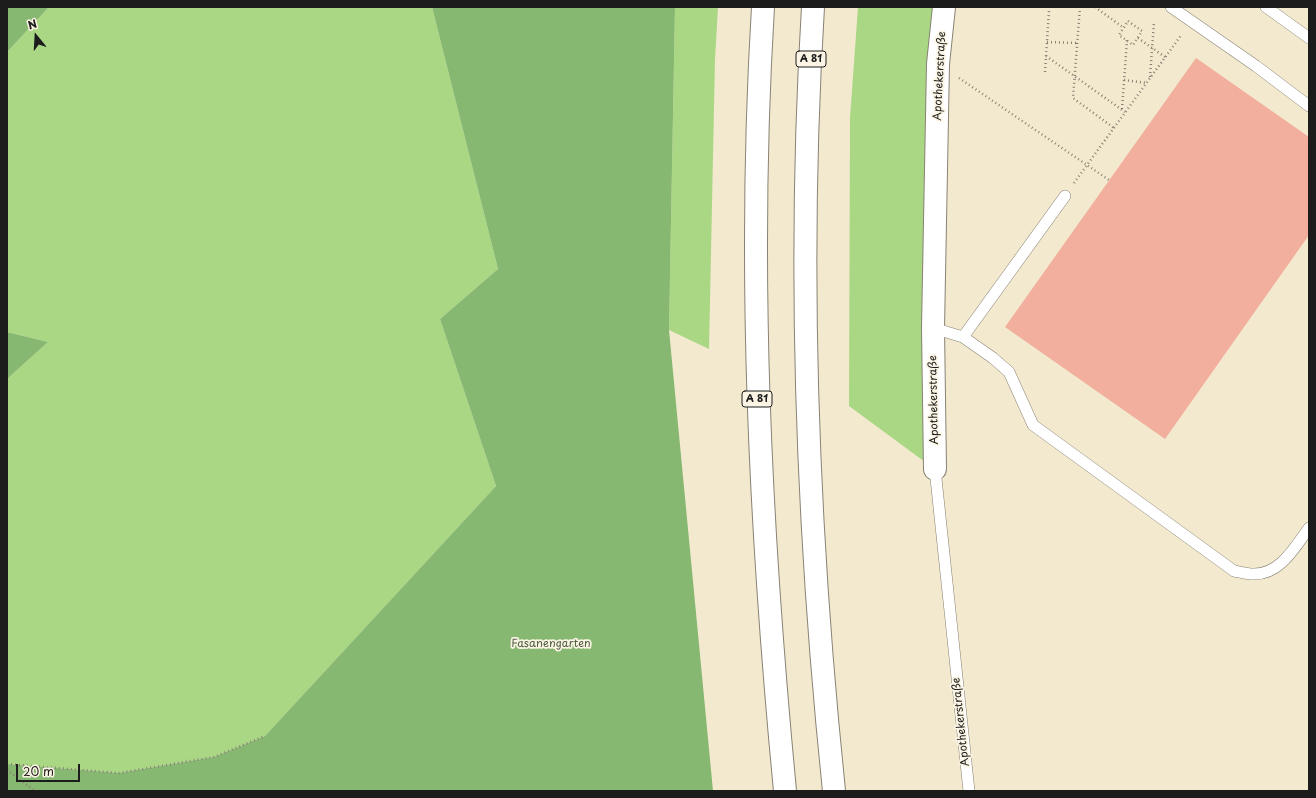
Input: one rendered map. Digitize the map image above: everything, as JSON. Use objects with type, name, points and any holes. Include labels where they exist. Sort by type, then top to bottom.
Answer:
[{"type":"main road","name":"A 81","points":[[763,7],[756,182],[756,369],[767,589],[785,791]]},
{"type":"main road","name":"A 81","points":[[813,7],[805,197],[805,313],[808,426],[821,656],[834,791]]},
{"type":"main road","name":"Apothekerstraße","points":[[935,469],[933,328],[938,64],[944,7]]},
{"type":"lane","points":[[1172,7],[1256,66],[1309,106]]},
{"type":"lane","points":[[1266,7],[1309,38]]},
{"type":"lane","points":[[963,337],[1065,196]]},
{"type":"lane","points":[[933,328],[963,337],[1009,372],[1033,425],[1234,571],[1254,574],[1271,570],[1290,555],[1309,528]]},
{"type":"lane","name":"Apothekerstraße","points":[[935,469],[968,791]]},
{"type":"path","points":[[1080,7],[1073,98],[1114,128]]},
{"type":"path","points":[[1095,7],[1124,28]]},
{"type":"path","points":[[1045,72],[1049,12]]},
{"type":"path","points":[[1065,196],[1192,21]]},
{"type":"path","points":[[1128,22],[1142,31],[1138,38],[1133,45],[1119,35],[1128,22]]},
{"type":"path","points":[[1150,79],[1154,22]]},
{"type":"path","points":[[1138,38],[1165,57]]},
{"type":"path","points":[[1122,110],[1127,40]]},
{"type":"path","points":[[1047,42],[1077,43]]},
{"type":"path","points":[[1046,56],[1126,112]]},
{"type":"path","points":[[938,64],[1109,180]]},
{"type":"path","points":[[1124,80],[1147,83]]},
{"type":"path","points":[[7,764],[119,773],[214,757],[265,736]]},
{"type":"path","points":[[7,770],[35,791]]},
{"type":"green space","points":[[7,7],[49,7],[7,52]]},
{"type":"green space","points":[[49,7],[432,7],[498,269],[440,319],[496,486],[265,736],[214,757],[119,773],[7,764],[7,379],[48,342],[7,332],[7,52]]},
{"type":"green space","name":"Fasanengarten","points":[[432,7],[675,7],[669,330],[713,791],[7,791],[7,764],[119,773],[214,757],[265,736],[496,486],[440,319],[498,269]]},
{"type":"green space","points":[[675,7],[718,7],[715,59],[709,349],[669,330]]},
{"type":"green space","points":[[858,7],[934,7],[925,462],[849,406],[850,118]]},
{"type":"green space","points":[[7,332],[48,342],[7,379]]},
{"type":"building","points":[[1196,58],[1309,137],[1309,235],[1165,439],[1005,327]]}]
